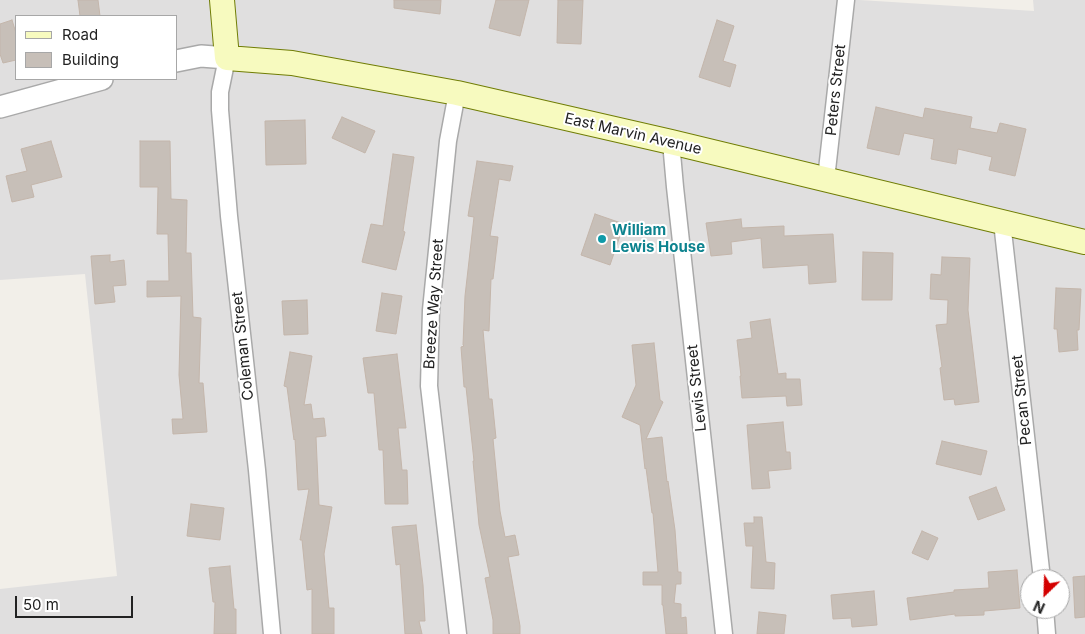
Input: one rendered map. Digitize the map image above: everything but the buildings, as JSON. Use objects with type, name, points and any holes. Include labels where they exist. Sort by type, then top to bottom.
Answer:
[{"type":"main road","points":[[222,0],[227,58]]},
{"type":"main road","name":"East Marvin Avenue","points":[[227,58],[292,63],[458,93],[671,142],[1085,242]]},
{"type":"street","name":"Peters Street","points":[[826,179],[846,0]]},
{"type":"street","name":"East Marvin Avenue","points":[[178,61],[201,56],[227,58]]},
{"type":"street","name":"Coleman Street","points":[[227,58],[220,92],[220,110],[229,216],[257,470],[272,634]]},
{"type":"street","points":[[0,107],[98,80]]},
{"type":"street","name":"Breeze Way Street","points":[[458,93],[448,141],[431,310],[429,386],[458,634]]},
{"type":"street","name":"Lewis Street","points":[[671,142],[724,634]]},
{"type":"street","name":"Pecan Street","points":[[1002,222],[1041,569]]},
{"type":"street","points":[[1046,619],[1047,634]]},
{"type":"shaded area","points":[[0,0],[860,0],[1034,11],[1033,0],[1085,0],[1085,634],[0,634],[0,589],[117,576],[85,274],[0,280]]},
{"type":"place","name":"William Lewis House","points":[[602,239]]}]
